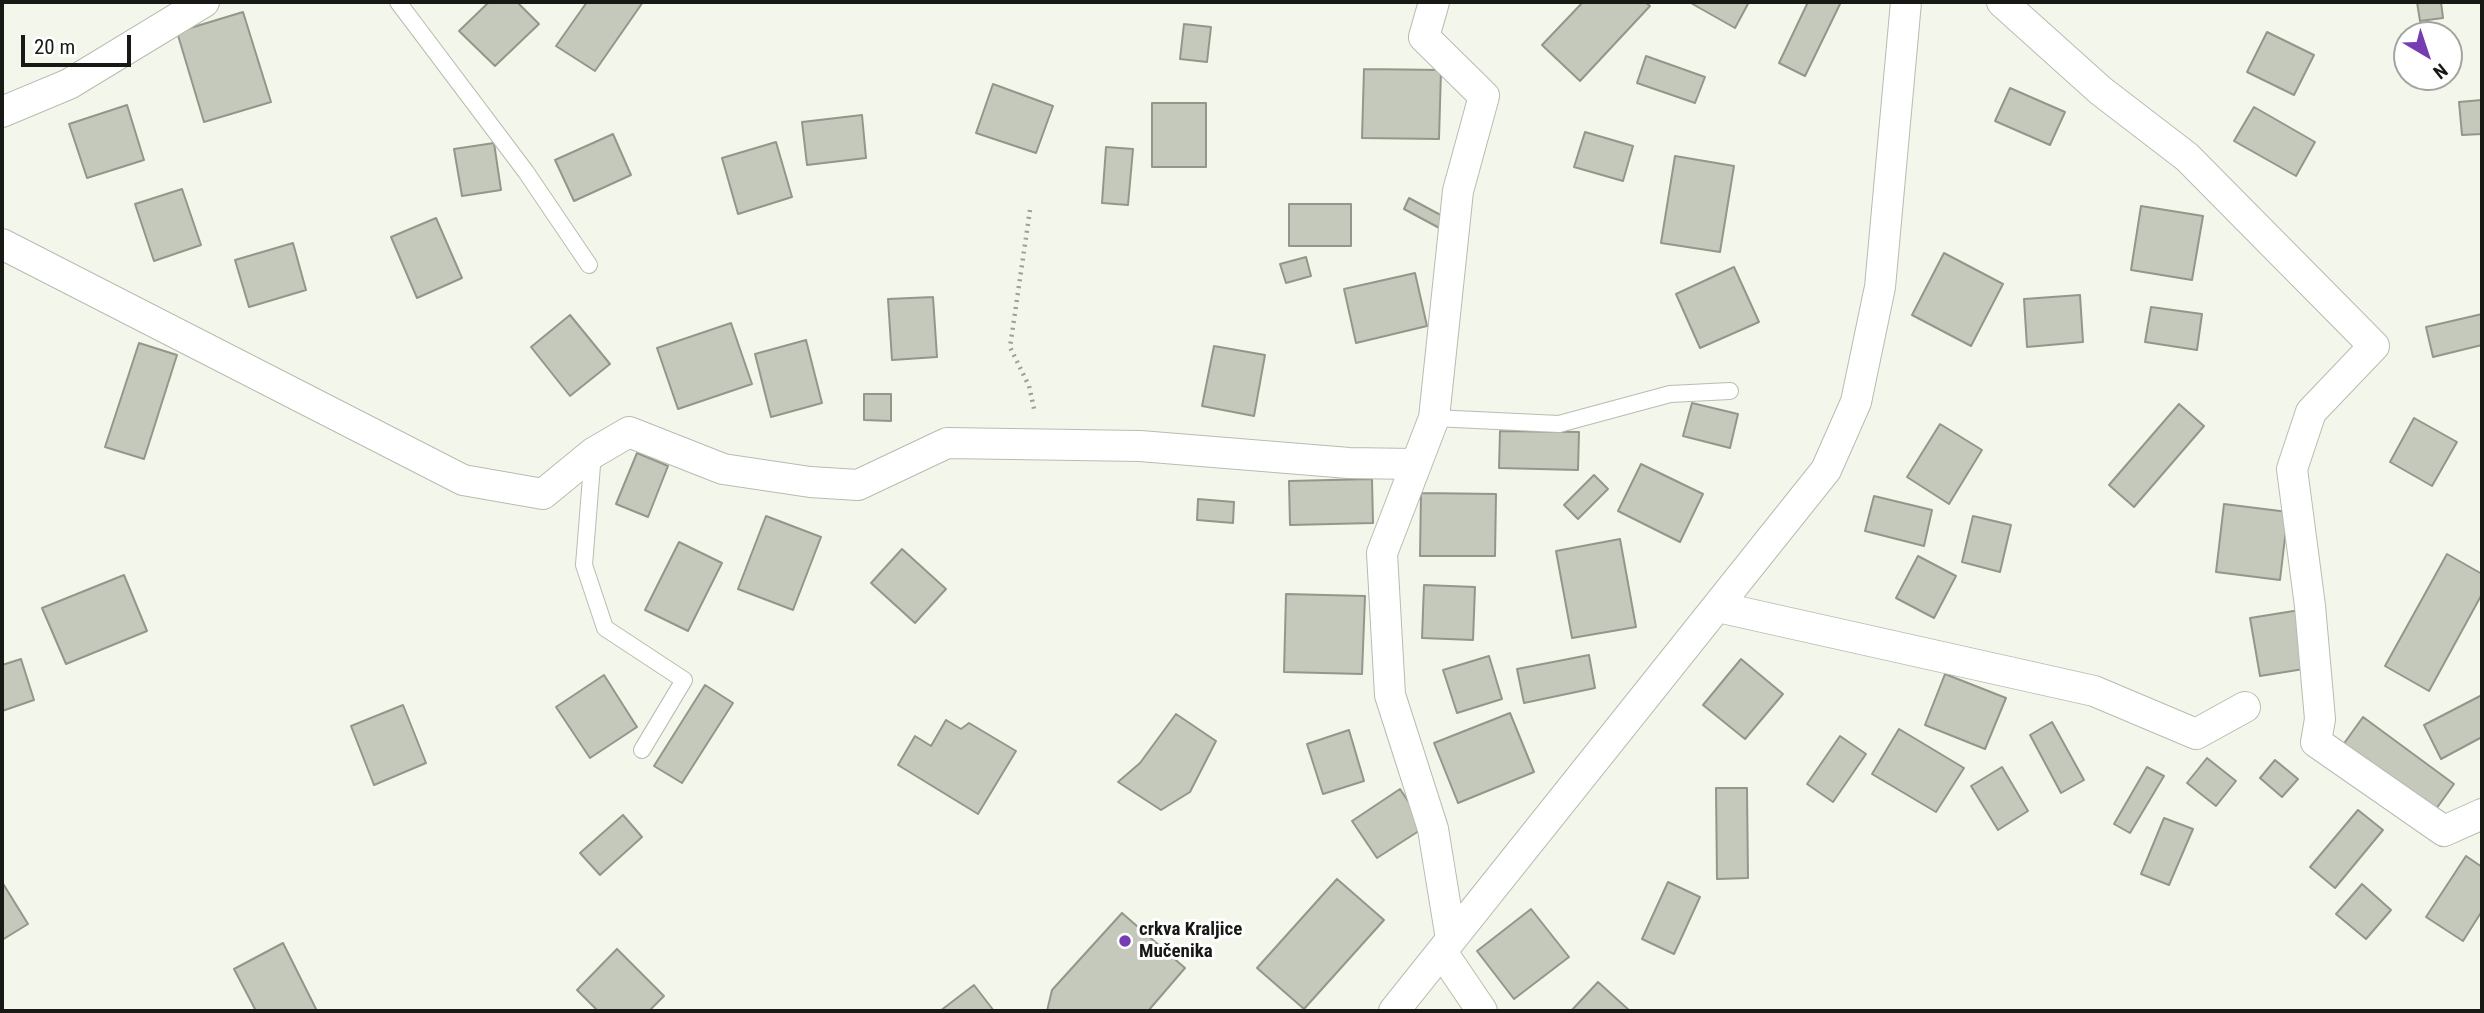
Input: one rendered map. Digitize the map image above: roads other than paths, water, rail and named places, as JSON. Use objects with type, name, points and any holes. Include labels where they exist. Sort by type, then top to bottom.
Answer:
[{"type":"street","points":[[2,112],[69,84],[204,2]]},
{"type":"street","points":[[1434,2],[1424,37],[1484,96],[1458,191],[1434,418],[1414,464],[1382,553],[1390,695],[1433,828],[1447,945],[1482,1011]]},
{"type":"street","points":[[1394,1011],[1826,470],[1856,402],[1880,287],[1906,2]]},
{"type":"street","points":[[2002,2],[2101,91],[2187,157],[2374,346],[2311,412],[2291,469],[2310,606],[2320,719],[2316,742],[2444,831],[2482,814]]},
{"type":"street","points":[[2,244],[463,480],[543,494],[593,453],[629,432],[723,469],[810,482],[858,485],[947,443],[1139,446],[1349,463],[1414,464]]},
{"type":"street","points":[[1718,607],[2094,691],[2196,734],[2245,707]]},
{"type":"lane","points":[[398,2],[526,172],[589,265]]},
{"type":"lane","points":[[1434,418],[1559,424],[1670,394],[1730,391]]},
{"type":"lane","points":[[593,453],[584,565],[605,628],[684,680],[642,750]]},
{"type":"place","name":"crkva Kraljice Mučenika","points":[[1125,941]]}]
